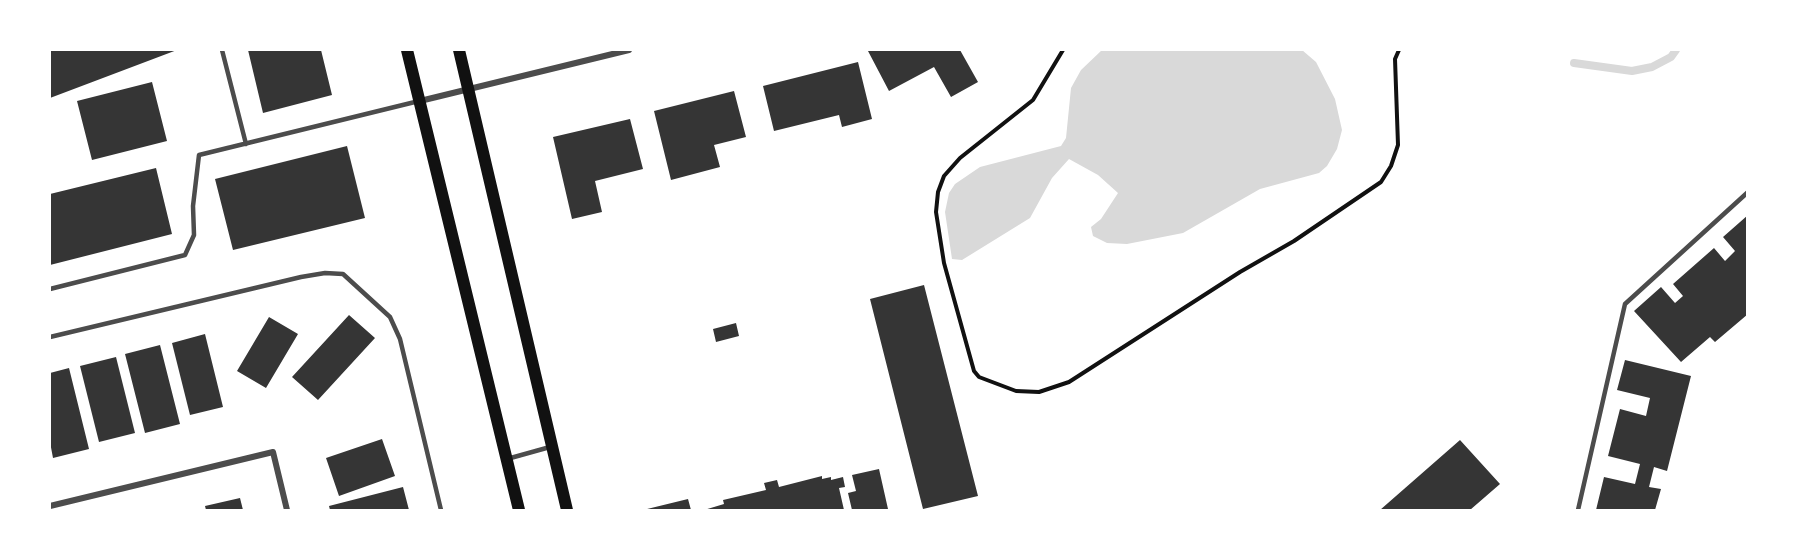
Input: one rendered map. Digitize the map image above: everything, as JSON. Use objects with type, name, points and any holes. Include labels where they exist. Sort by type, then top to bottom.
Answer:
[{"type":"main road","points":[[406,50],[519,510]]},
{"type":"main road","points":[[459,50],[567,510]]},
{"type":"street","points":[[419,101],[629,50]]},
{"type":"street","points":[[50,506],[273,452],[287,510]]},
{"type":"lane","points":[[222,50],[246,144]]},
{"type":"lane","points":[[50,288],[184,255],[194,235],[194,206],[199,155],[419,101]]},
{"type":"lane","points":[[1578,510],[1625,304],[1748,192]]},
{"type":"lane","points":[[50,337],[301,277],[325,273],[343,274],[390,317],[400,339],[441,510]]},
{"type":"lane","points":[[507,459],[552,447]]},
{"type":"path","points":[[1063,50],[1032,100],[960,158],[944,176],[938,192],[936,212],[944,263],[974,371],[979,377],[1016,391],[1039,392],[1069,382],[1240,272],[1294,242],[1381,182],[1391,166],[1398,145],[1395,59],[1399,50]]},
{"type":"shaded area","points":[[1102,50],[1302,50],[1316,62],[1335,99],[1342,130],[1337,149],[1327,166],[1319,173],[1260,189],[1183,233],[1127,244],[1107,243],[1093,236],[1091,227],[1101,219],[1118,193],[1098,175],[1069,159],[1052,178],[1030,218],[962,260],[952,259],[945,212],[949,193],[955,184],[980,167],[1061,146],[1066,138],[1071,88],[1081,70]]},
{"type":"building","points":[[50,50],[177,50],[50,98]]},
{"type":"building","points":[[248,50],[321,50],[332,95],[263,113]]},
{"type":"building","points":[[960,50],[978,82],[951,97],[934,67],[889,91],[868,51]]},
{"type":"building","points":[[858,62],[872,119],[842,127],[839,115],[774,131],[763,86]]},
{"type":"building","points":[[152,82],[167,141],[92,160],[77,101]]},
{"type":"building","points":[[734,91],[746,137],[714,145],[720,167],[671,180],[654,111]]},
{"type":"building","points":[[630,119],[643,169],[595,181],[602,212],[572,219],[553,137]]},
{"type":"building","points":[[347,146],[365,218],[233,250],[215,179]]},
{"type":"building","points":[[156,168],[172,234],[50,265],[50,194]]},
{"type":"building","points":[[1748,215],[1748,314],[1715,342],[1710,337],[1681,362],[1634,311],[1661,287],[1675,303],[1683,296],[1673,284],[1714,248],[1725,261],[1735,251],[1723,237]]},
{"type":"building","points":[[924,285],[978,496],[923,509],[870,299]]},
{"type":"building","points":[[349,315],[375,338],[318,400],[292,377]]},
{"type":"building","points":[[269,317],[298,334],[266,388],[237,371]]},
{"type":"building","points":[[736,323],[739,336],[716,342],[713,329]]},
{"type":"building","points":[[205,334],[223,407],[190,415],[172,343]]},
{"type":"building","points":[[160,345],[180,424],[145,433],[125,354]]},
{"type":"building","points":[[116,357],[135,433],[99,442],[80,366]]},
{"type":"building","points":[[1625,360],[1691,376],[1667,471],[1654,467],[1649,487],[1661,489],[1655,510],[1596,510],[1604,477],[1635,484],[1640,464],[1608,456],[1620,409],[1646,416],[1650,398],[1617,390]]},
{"type":"building","points":[[69,368],[89,449],[53,458],[50,442],[50,373]]},
{"type":"building","points":[[382,439],[395,476],[339,496],[326,458]]},
{"type":"building","points":[[1460,440],[1500,484],[1470,510],[1380,510]]},
{"type":"building","points":[[879,469],[888,509],[852,510],[848,493],[856,491],[852,475]]},
{"type":"building","points":[[822,476],[822,479],[831,477],[831,480],[843,477],[845,487],[839,488],[844,510],[704,510],[724,504],[723,500],[766,490],[764,483],[777,480],[779,487]]},
{"type":"building","points":[[403,487],[409,510],[330,510],[329,506]]},
{"type":"building","points":[[240,498],[243,510],[206,510],[205,506]]},
{"type":"building","points":[[688,499],[691,510],[643,510]]},
{"type":"waterway","points":[[1574,63],[1632,71],[1652,67],[1671,57],[1676,50]]}]
